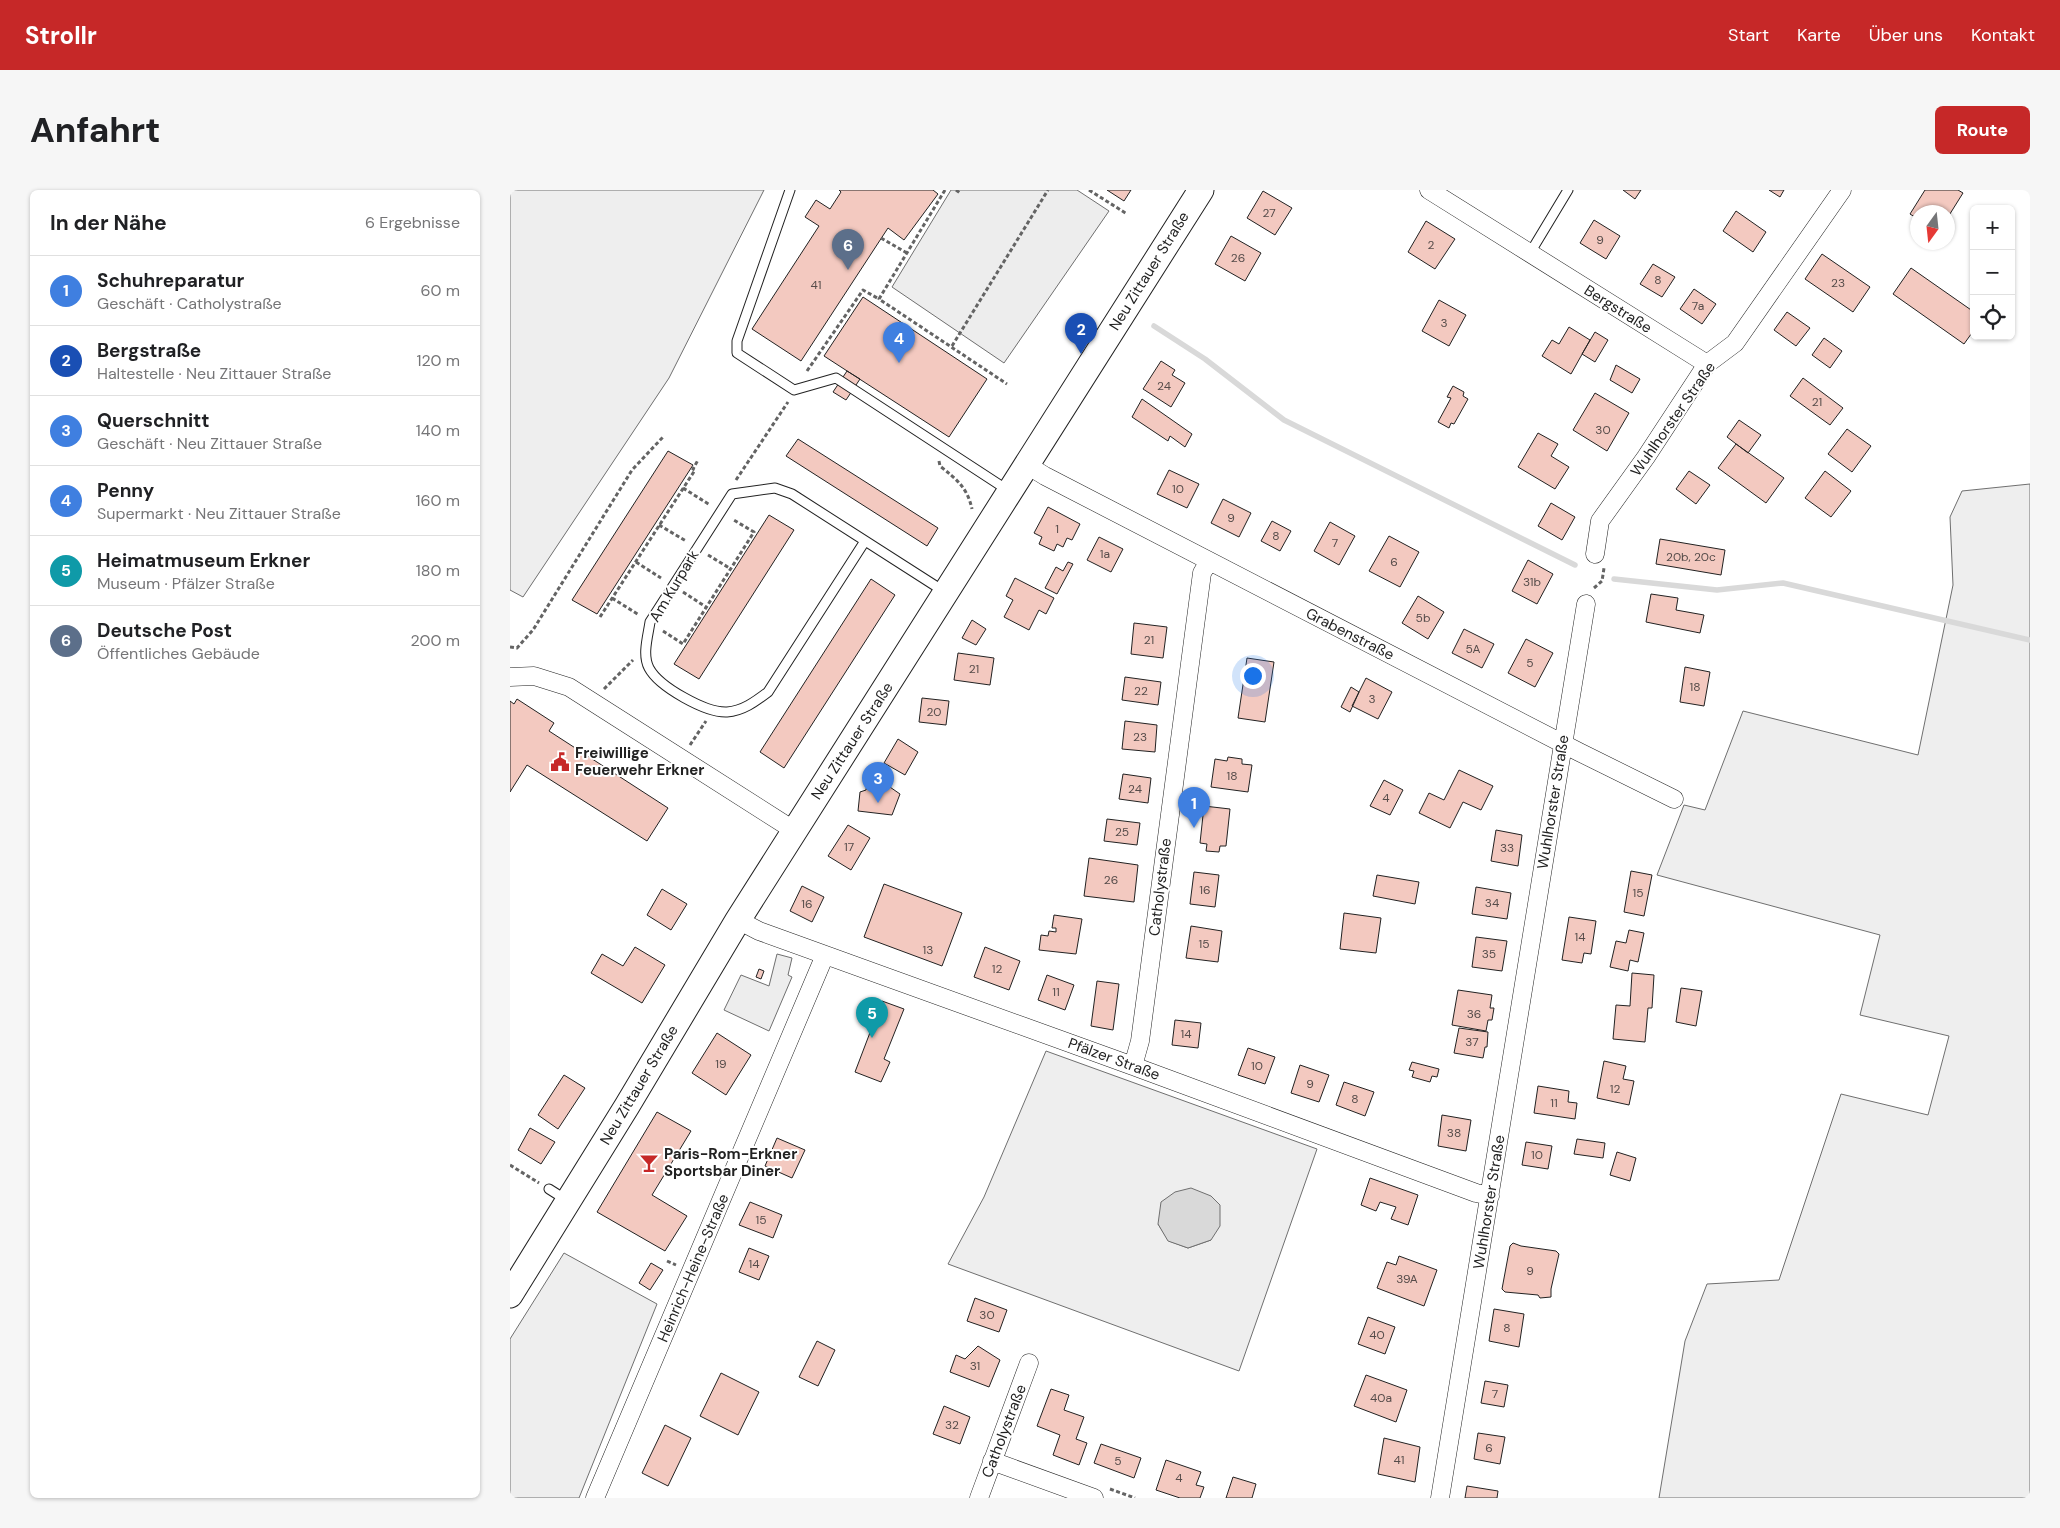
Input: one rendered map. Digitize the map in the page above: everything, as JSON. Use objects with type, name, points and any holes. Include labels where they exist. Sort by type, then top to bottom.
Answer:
[{"type":"main road","name":"Neu Zittauer Straße","points":[[510,1295],[559,1195],[795,831],[1201,190]]},
{"type":"street","name":"Bergstraße","points":[[1429,190],[1707,364]]},
{"type":"street","name":"Wuhlhorster Straße","points":[[1595,554],[1600,520],[1646,457],[1707,364],[1735,343],[1842,190]]},
{"type":"street","name":"Grabenstraße","points":[[1027,465],[1209,561],[1674,799]]},
{"type":"street","name":"Catholystraße","points":[[1133,1066],[1140,1041],[1202,573],[1209,561]]},
{"type":"street","name":"Wuhlhorster Straße","points":[[1440,1498],[1586,604]]},
{"type":"street","points":[[510,677],[534,676],[569,688],[795,831]]},
{"type":"street","name":"Pfälzer Straße","points":[[738,920],[759,932],[1490,1196]]},
{"type":"street","name":"Heinrich-Heine-Straße","points":[[595,1498],[825,955]]},
{"type":"street","name":"Catholystraße","points":[[978,1498],[1029,1363]]},
{"type":"street","points":[[992,1461],[1094,1498]]},
{"type":"lane","points":[[790,190],[737,341],[737,354],[794,390],[836,378],[945,447],[1010,492]]},
{"type":"lane","points":[[1530,253],[1568,190]]},
{"type":"lane","name":"Am Kurpark","points":[[865,541],[768,692],[748,707],[727,712],[706,709],[667,687],[649,668],[646,647],[650,622],[732,494],[775,488],[792,494],[947,592]]},
{"type":"path","points":[[879,299],[946,190]]},
{"type":"path","points":[[956,190],[960,193]]},
{"type":"path","points":[[952,346],[1048,190]]},
{"type":"path","points":[[1089,190],[1127,214]]},
{"type":"path","points":[[1098,195],[1101,190]]},
{"type":"path","points":[[881,238],[907,253]]},
{"type":"path","points":[[735,482],[792,396],[794,390],[863,290],[952,346],[1007,384]]},
{"type":"path","points":[[510,647],[517,648],[533,630],[632,470],[663,437]]},
{"type":"path","points":[[945,447],[939,459],[940,466],[962,484],[970,498],[974,517]]},
{"type":"path","points":[[600,617],[695,470],[693,468],[698,460]]},
{"type":"path","points":[[683,644],[754,532]]},
{"type":"path","points":[[1586,604],[1592,588],[1602,581],[1605,566],[1595,554]]},
{"type":"path","points":[[604,690],[646,647]]},
{"type":"path","points":[[690,745],[713,710]]},
{"type":"path","points":[[510,1165],[559,1195]]},
{"type":"shaded area","points":[[510,190],[764,190],[669,378],[523,597],[510,590]]},
{"type":"shaded area","points":[[951,190],[1077,190],[1109,211],[1004,363],[892,287]]},
{"type":"shaded area","points":[[2030,484],[2030,1498],[1659,1498],[1685,1341],[1707,1284],[1779,1280],[1841,1094],[1928,1115],[1949,1036],[1860,1015],[1880,935],[1657,875],[1684,805],[1705,810],[1743,711],[1918,755],[1953,585],[1950,517],[1962,491]]},
{"type":"shaded area","points":[[777,954],[792,958],[788,975],[792,977],[769,1031],[724,1010],[741,975],[769,986]]},
{"type":"shaded area","points":[[1046,1051],[1317,1149],[1239,1371],[948,1264],[984,1197]],"holes":[[[1158,1224],[1211,1240],[1188,1248],[1169,1241]]]},
{"type":"shaded area","points":[[1191,1188],[1211,1196],[1220,1205],[1220,1226],[1211,1240],[1188,1248],[1168,1241],[1158,1224],[1161,1202],[1175,1192]]},
{"type":"shaded area","points":[[564,1253],[657,1304],[579,1498],[510,1498],[510,1339]]},
{"type":"building","points":[[839,190],[933,190],[938,194],[904,240],[888,228],[801,361],[752,329],[819,226],[805,217],[816,200],[830,209],[841,192]]},
{"type":"building","points":[[1107,190],[1131,190],[1124,201]]},
{"type":"building","points":[[1623,190],[1641,190],[1635,199]]},
{"type":"building","points":[[1769,190],[1784,190],[1780,197]]},
{"type":"building","points":[[1925,190],[1958,190],[1963,193],[1955,206],[1916,205]]},
{"type":"building","points":[[1263,191],[1292,208],[1275,235],[1247,218]]},
{"type":"building","points":[[1736,211],[1766,232],[1753,252],[1723,231]]},
{"type":"building","points":[[1594,220],[1620,236],[1606,259],[1580,243]]},
{"type":"building","points":[[1426,221],[1455,239],[1435,269],[1408,252]]},
{"type":"building","points":[[1231,236],[1261,253],[1245,281],[1215,264]]},
{"type":"building","points":[[1822,254],[1870,287],[1853,312],[1805,279]]},
{"type":"building","points":[[1653,264],[1675,277],[1662,297],[1640,284]]},
{"type":"building","points":[[1911,268],[1970,309],[1970,336],[1964,344],[1893,294]]},
{"type":"building","points":[[1694,289],[1716,304],[1702,324],[1680,309]]},
{"type":"building","points":[[863,297],[987,379],[949,437],[824,356]]},
{"type":"building","points":[[1439,300],[1466,315],[1449,346],[1422,331]]},
{"type":"building","points":[[1787,312],[1810,328],[1796,346],[1774,330]]},
{"type":"building","points":[[1569,327],[1590,340],[1571,374],[1542,356],[1552,340],[1559,344]]},
{"type":"building","points":[[1595,332],[1608,340],[1595,362],[1582,354]]},
{"type":"building","points":[[1824,338],[1842,351],[1830,368],[1812,355]]},
{"type":"building","points":[[1161,361],[1175,370],[1172,375],[1185,383],[1171,407],[1143,389]]},
{"type":"building","points":[[1616,365],[1640,379],[1632,393],[1610,380]]},
{"type":"building","points":[[847,371],[860,379],[846,400],[833,392]]},
{"type":"building","points":[[1803,378],[1843,408],[1830,425],[1790,396]]},
{"type":"building","points":[[1453,386],[1464,392],[1463,396],[1468,399],[1454,424],[1451,423],[1449,428],[1438,422],[1451,398],[1447,397]]},
{"type":"building","points":[[1595,393],[1629,413],[1607,451],[1573,430]]},
{"type":"building","points":[[1142,399],[1192,434],[1185,447],[1170,436],[1168,441],[1132,417]]},
{"type":"building","points":[[1739,420],[1761,435],[1748,453],[1727,437]]},
{"type":"building","points":[[1847,429],[1871,446],[1852,472],[1828,454]]},
{"type":"building","points":[[1538,433],[1558,444],[1551,456],[1569,467],[1555,489],[1518,467]]},
{"type":"building","points":[[798,439],[938,528],[927,546],[786,456]]},
{"type":"building","points":[[1736,444],[1784,478],[1766,503],[1718,468]]},
{"type":"building","points":[[668,451],[693,465],[597,614],[572,600]]},
{"type":"building","points":[[1169,470],[1199,484],[1187,508],[1157,494]]},
{"type":"building","points":[[1689,471],[1710,485],[1696,504],[1676,489]]},
{"type":"building","points":[[1825,471],[1851,491],[1831,517],[1805,498]]},
{"type":"building","points":[[1223,499],[1251,513],[1239,537],[1211,523]]},
{"type":"building","points":[[1551,503],[1575,517],[1562,540],[1538,526]]},
{"type":"building","points":[[1048,507],[1080,524],[1072,540],[1067,538],[1063,547],[1057,544],[1054,551],[1039,544],[1042,537],[1034,533]]},
{"type":"building","points":[[769,515],[794,530],[699,679],[674,664]]},
{"type":"building","points":[[1272,521],[1291,531],[1280,551],[1261,541]]},
{"type":"building","points":[[1330,522],[1355,536],[1339,565],[1314,551]]},
{"type":"building","points":[[1389,536],[1419,552],[1400,587],[1369,571]]},
{"type":"building","points":[[1099,537],[1123,549],[1111,572],[1087,560]]},
{"type":"building","points":[[1660,539],[1725,550],[1721,575],[1656,564]]},
{"type":"building","points":[[1528,560],[1553,574],[1537,604],[1512,591]]},
{"type":"building","points":[[1068,562],[1073,564],[1057,594],[1045,588],[1056,567],[1063,571]]},
{"type":"building","points":[[1015,578],[1054,598],[1046,614],[1039,610],[1029,630],[1004,617],[1013,600],[1006,596]]},
{"type":"building","points":[[871,579],[895,595],[784,768],[760,752]]},
{"type":"building","points":[[1651,594],[1678,598],[1676,610],[1704,615],[1700,633],[1646,622]]},
{"type":"building","points":[[1418,596],[1444,612],[1428,639],[1402,623]]},
{"type":"building","points":[[972,620],[986,629],[976,645],[962,638]]},
{"type":"building","points":[[1134,623],[1167,627],[1163,658],[1131,654]]},
{"type":"building","points":[[1464,629],[1494,644],[1482,668],[1452,653]]},
{"type":"building","points":[[1526,639],[1553,653],[1535,687],[1508,673]]},
{"type":"building","points":[[958,653],[994,658],[990,685],[954,680]]},
{"type":"building","points":[[1247,658],[1274,662],[1265,722],[1238,718]]},
{"type":"building","points":[[1685,667],[1710,672],[1704,706],[1680,702]]},
{"type":"building","points":[[1125,677],[1161,682],[1158,705],[1122,700]]},
{"type":"building","points":[[1366,678],[1392,692],[1378,719],[1352,706]]},
{"type":"building","points":[[1351,687],[1359,692],[1350,712],[1341,707]]},
{"type":"building","points":[[922,698],[949,701],[946,725],[919,722]]},
{"type":"building","points":[[517,699],[554,723],[549,731],[668,808],[647,841],[527,765],[510,792],[510,701],[514,704]]},
{"type":"building","points":[[1125,721],[1157,725],[1155,752],[1122,749]]},
{"type":"building","points":[[898,739],[918,752],[905,775],[884,763]]},
{"type":"building","points":[[1228,757],[1242,759],[1242,764],[1252,765],[1248,792],[1211,787],[1215,759],[1227,761]]},
{"type":"building","points":[[1459,770],[1493,786],[1481,810],[1463,802],[1450,828],[1419,813],[1429,793],[1444,800]]},
{"type":"building","points":[[1123,774],[1151,778],[1148,803],[1119,799]]},
{"type":"building","points":[[1384,780],[1403,790],[1390,815],[1370,806]]},
{"type":"building","points":[[867,783],[887,785],[900,794],[892,815],[858,811],[860,792],[866,790]]},
{"type":"building","points":[[1204,806],[1230,809],[1226,846],[1220,846],[1219,852],[1206,851],[1207,844],[1200,843]]},
{"type":"building","points":[[1107,819],[1140,823],[1137,845],[1104,841]]},
{"type":"building","points":[[848,825],[870,838],[851,870],[828,856]]},
{"type":"building","points":[[1496,830],[1522,835],[1518,866],[1491,861]]},
{"type":"building","points":[[1089,858],[1138,865],[1134,902],[1084,896]]},
{"type":"building","points":[[1631,871],[1652,875],[1644,916],[1624,912]]},
{"type":"building","points":[[1194,872],[1219,875],[1215,907],[1190,904]]},
{"type":"building","points":[[1377,875],[1419,882],[1415,904],[1373,896]]},
{"type":"building","points":[[884,884],[962,913],[942,966],[864,937]]},
{"type":"building","points":[[802,886],[824,897],[812,922],[790,911]]},
{"type":"building","points":[[1476,887],[1511,893],[1507,919],[1472,914]]},
{"type":"building","points":[[662,889],[687,904],[671,930],[647,915]]},
{"type":"building","points":[[1344,913],[1381,918],[1376,953],[1340,949]]},
{"type":"building","points":[[1054,915],[1082,919],[1076,954],[1039,950],[1041,935],[1048,936],[1049,931],[1056,932],[1056,928],[1052,928]]},
{"type":"building","points":[[1569,917],[1596,921],[1591,954],[1584,953],[1582,963],[1562,960]]},
{"type":"building","points":[[1191,926],[1222,931],[1218,962],[1186,958]]},
{"type":"building","points":[[1629,930],[1644,933],[1638,962],[1630,960],[1628,971],[1610,967],[1616,941],[1626,943]]},
{"type":"building","points":[[1476,937],[1507,941],[1502,971],[1472,967]]},
{"type":"building","points":[[635,947],[665,965],[642,1003],[591,973],[602,954],[623,966]]},
{"type":"building","points":[[985,947],[1020,961],[1009,990],[974,977]]},
{"type":"building","points":[[759,969],[764,971],[761,979],[756,977]]},
{"type":"building","points":[[1632,973],[1654,975],[1652,1008],[1648,1008],[1645,1042],[1613,1039],[1616,1005],[1630,1006]]},
{"type":"building","points":[[1047,975],[1074,985],[1065,1010],[1038,1000]]},
{"type":"building","points":[[1097,981],[1119,984],[1113,1030],[1091,1026]]},
{"type":"building","points":[[1681,988],[1702,991],[1696,1026],[1676,1022]]},
{"type":"building","points":[[1458,990],[1492,995],[1490,1008],[1494,1008],[1492,1020],[1488,1020],[1486,1031],[1452,1025]]},
{"type":"building","points":[[882,1001],[904,1009],[884,1059],[890,1062],[881,1082],[855,1072]]},
{"type":"building","points":[[1175,1020],[1201,1023],[1198,1048],[1172,1045]]},
{"type":"building","points":[[1459,1028],[1488,1032],[1487,1047],[1485,1047],[1483,1058],[1454,1053]]},
{"type":"building","points":[[717,1033],[751,1055],[726,1095],[692,1073]]},
{"type":"building","points":[[1248,1048],[1275,1057],[1265,1084],[1238,1075]]},
{"type":"building","points":[[1604,1061],[1626,1066],[1623,1079],[1634,1081],[1629,1105],[1597,1098]]},
{"type":"building","points":[[1412,1062],[1439,1069],[1437,1077],[1432,1076],[1430,1082],[1412,1077],[1414,1071],[1409,1070]]},
{"type":"building","points":[[1300,1065],[1329,1075],[1319,1102],[1291,1093]]},
{"type":"building","points":[[564,1075],[585,1088],[558,1129],[538,1115]]},
{"type":"building","points":[[1344,1082],[1374,1092],[1365,1116],[1336,1105]]},
{"type":"building","points":[[1538,1086],[1569,1091],[1568,1102],[1577,1103],[1575,1119],[1534,1113]]},
{"type":"building","name":"Paris-Rom-Erkner Sportsbar Diner","points":[[657,1112],[691,1131],[652,1195],[687,1216],[665,1251],[597,1212]]},
{"type":"building","points":[[1442,1115],[1471,1120],[1466,1151],[1438,1146]]},
{"type":"building","points":[[530,1128],[555,1142],[541,1164],[518,1150]]},
{"type":"building","points":[[777,1138],[805,1150],[792,1178],[765,1166]]},
{"type":"building","points":[[1577,1139],[1605,1143],[1603,1158],[1574,1154]]},
{"type":"building","points":[[1526,1142],[1552,1146],[1548,1169],[1522,1165]]},
{"type":"building","points":[[1617,1152],[1636,1158],[1630,1181],[1610,1175]]},
{"type":"building","points":[[1370,1178],[1418,1195],[1408,1225],[1391,1219],[1396,1207],[1380,1202],[1376,1211],[1361,1205]]},
{"type":"building","points":[[750,1202],[782,1215],[773,1238],[739,1225]]},
{"type":"building","points":[[1513,1243],[1556,1251],[1559,1254],[1551,1297],[1540,1298],[1538,1295],[1505,1292],[1502,1289],[1510,1246]]},
{"type":"building","points":[[749,1248],[769,1256],[759,1280],[739,1272]]},
{"type":"building","points":[[1399,1256],[1437,1270],[1424,1306],[1377,1288],[1387,1262],[1396,1265]]},
{"type":"building","points":[[651,1263],[663,1270],[650,1290],[639,1283]]},
{"type":"building","points":[[975,1298],[1007,1310],[999,1332],[967,1321]]},
{"type":"building","points":[[1494,1309],[1524,1314],[1519,1347],[1489,1341]]},
{"type":"building","points":[[1368,1317],[1395,1327],[1385,1354],[1358,1344]]},
{"type":"building","points":[[817,1341],[835,1350],[818,1386],[799,1377]]},
{"type":"building","points":[[978,1346],[1000,1360],[989,1387],[950,1372],[956,1355],[965,1359]]},
{"type":"building","points":[[721,1373],[759,1392],[738,1435],[700,1416]]},
{"type":"building","points":[[1366,1375],[1407,1390],[1396,1422],[1354,1406]]},
{"type":"building","points":[[1485,1381],[1508,1385],[1504,1407],[1481,1403]]},
{"type":"building","points":[[1051,1389],[1069,1395],[1064,1410],[1084,1417],[1076,1439],[1087,1443],[1079,1465],[1053,1455],[1060,1435],[1037,1426]]},
{"type":"building","points":[[944,1406],[970,1417],[960,1444],[933,1434]]},
{"type":"building","points":[[665,1425],[691,1438],[668,1486],[642,1473]]},
{"type":"building","points":[[1478,1433],[1505,1437],[1500,1464],[1474,1459]]},
{"type":"building","points":[[1384,1438],[1420,1447],[1415,1482],[1378,1474]]},
{"type":"building","points":[[1101,1444],[1141,1458],[1134,1478],[1094,1463]]},
{"type":"building","points":[[1166,1460],[1201,1472],[1196,1485],[1204,1487],[1200,1498],[1180,1498],[1156,1490]]},
{"type":"building","points":[[1233,1477],[1256,1484],[1252,1498],[1226,1498]]},
{"type":"building","points":[[1467,1486],[1498,1491],[1497,1498],[1465,1498]]},
{"type":"waterway","points":[[1154,326],[1205,359],[1284,420],[1575,565]]},
{"type":"waterway","points":[[1614,579],[1717,590],[1783,583],[2030,640]]},
{"type":"place","name":"Deutsche Post","points":[[848,270]]},
{"type":"place","name":"Bergstraße","points":[[1081,354]]},
{"type":"place","name":"Penny","points":[[899,363]]},
{"type":"place","name":"Freiwillige Feuerwehr Erkner","points":[[560,762]]},
{"type":"place","name":"Querschnitt","points":[[878,803]]},
{"type":"place","name":"Schuhreparatur","points":[[1194,828]]},
{"type":"place","name":"Heimatmuseum Erkner","points":[[872,1038]]},
{"type":"place","name":"Paris-Rom-Erkner Sportsbar Diner","points":[[649,1163]]}]
